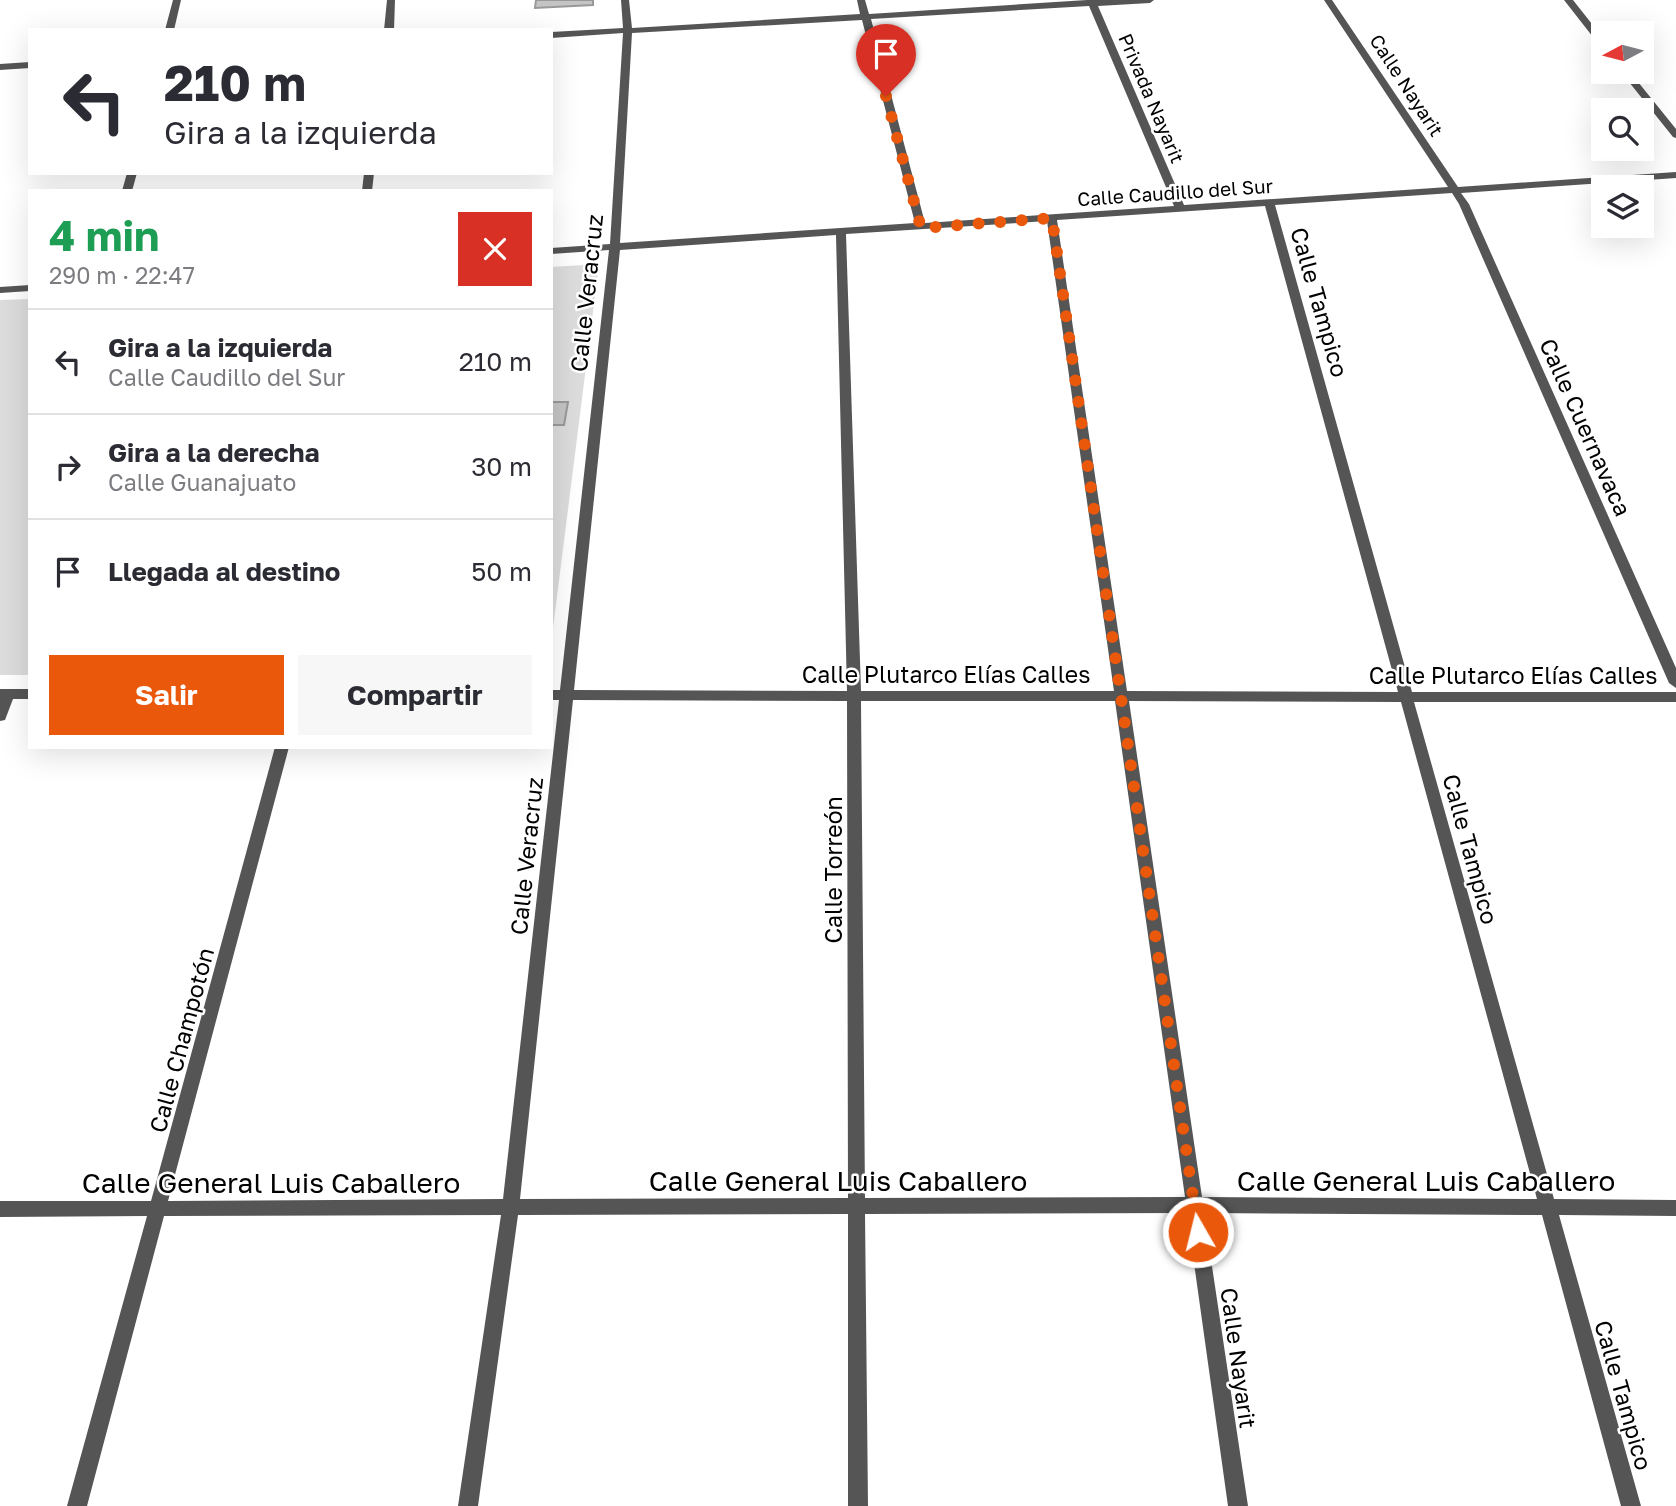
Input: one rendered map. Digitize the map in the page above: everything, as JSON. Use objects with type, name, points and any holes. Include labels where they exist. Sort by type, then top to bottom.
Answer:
[{"type":"street","points":[[170,28],[177,0]]},
{"type":"street","points":[[389,28],[391,0]]},
{"type":"street","name":"Calle Veracruz","points":[[468,1506],[511,1207],[559,695],[615,246],[628,30],[625,0]]},
{"type":"street","points":[[861,0],[921,228]]},
{"type":"street","points":[[553,35],[1150,0]]},
{"type":"street","name":"Calle Nayarit","points":[[1328,0],[1454,191]]},
{"type":"street","points":[[1568,0],[1591,29]]},
{"type":"street","name":"Privada Nayarit","points":[[1092,2],[1181,209]]},
{"type":"street","points":[[0,67],[28,65]]},
{"type":"street","points":[[1635,84],[1676,135]]},
{"type":"street","name":"Calle Caudillo del Sur","points":[[553,251],[1676,175]]},
{"type":"street","name":"Calle Cuernavaca","points":[[1454,191],[1464,204],[1676,683]]},
{"type":"street","name":"Calle Tampico","points":[[1269,204],[1631,1506]]},
{"type":"street","name":"Calle Nayarit","points":[[1052,218],[1238,1506]]},
{"type":"street","name":"Calle Torreón","points":[[841,233],[854,695],[858,1506]]},
{"type":"street","points":[[0,290],[28,288]]},
{"type":"street","points":[[0,716],[4,694],[28,694]]},
{"type":"street","name":"Calle Plutarco Elías Calles","points":[[559,695],[1676,696]]},
{"type":"street","name":"Calle Champotón","points":[[77,1506],[281,749]]},
{"type":"street","name":"Calle General Luis Caballero","points":[[0,1209],[1194,1205],[1676,1208]]},
{"type":"shaded area","points":[[599,264],[553,628],[553,267]]},
{"type":"shaded area","points":[[28,299],[28,675],[0,675],[0,300]]},
{"type":"building","points":[[536,0],[593,0],[593,5],[535,8]]},
{"type":"building","points":[[553,402],[568,402],[564,425],[553,425]]},
{"type":"route","points":[[886,96],[921,228],[1052,218],[1123,696],[1198,1232]]}]
